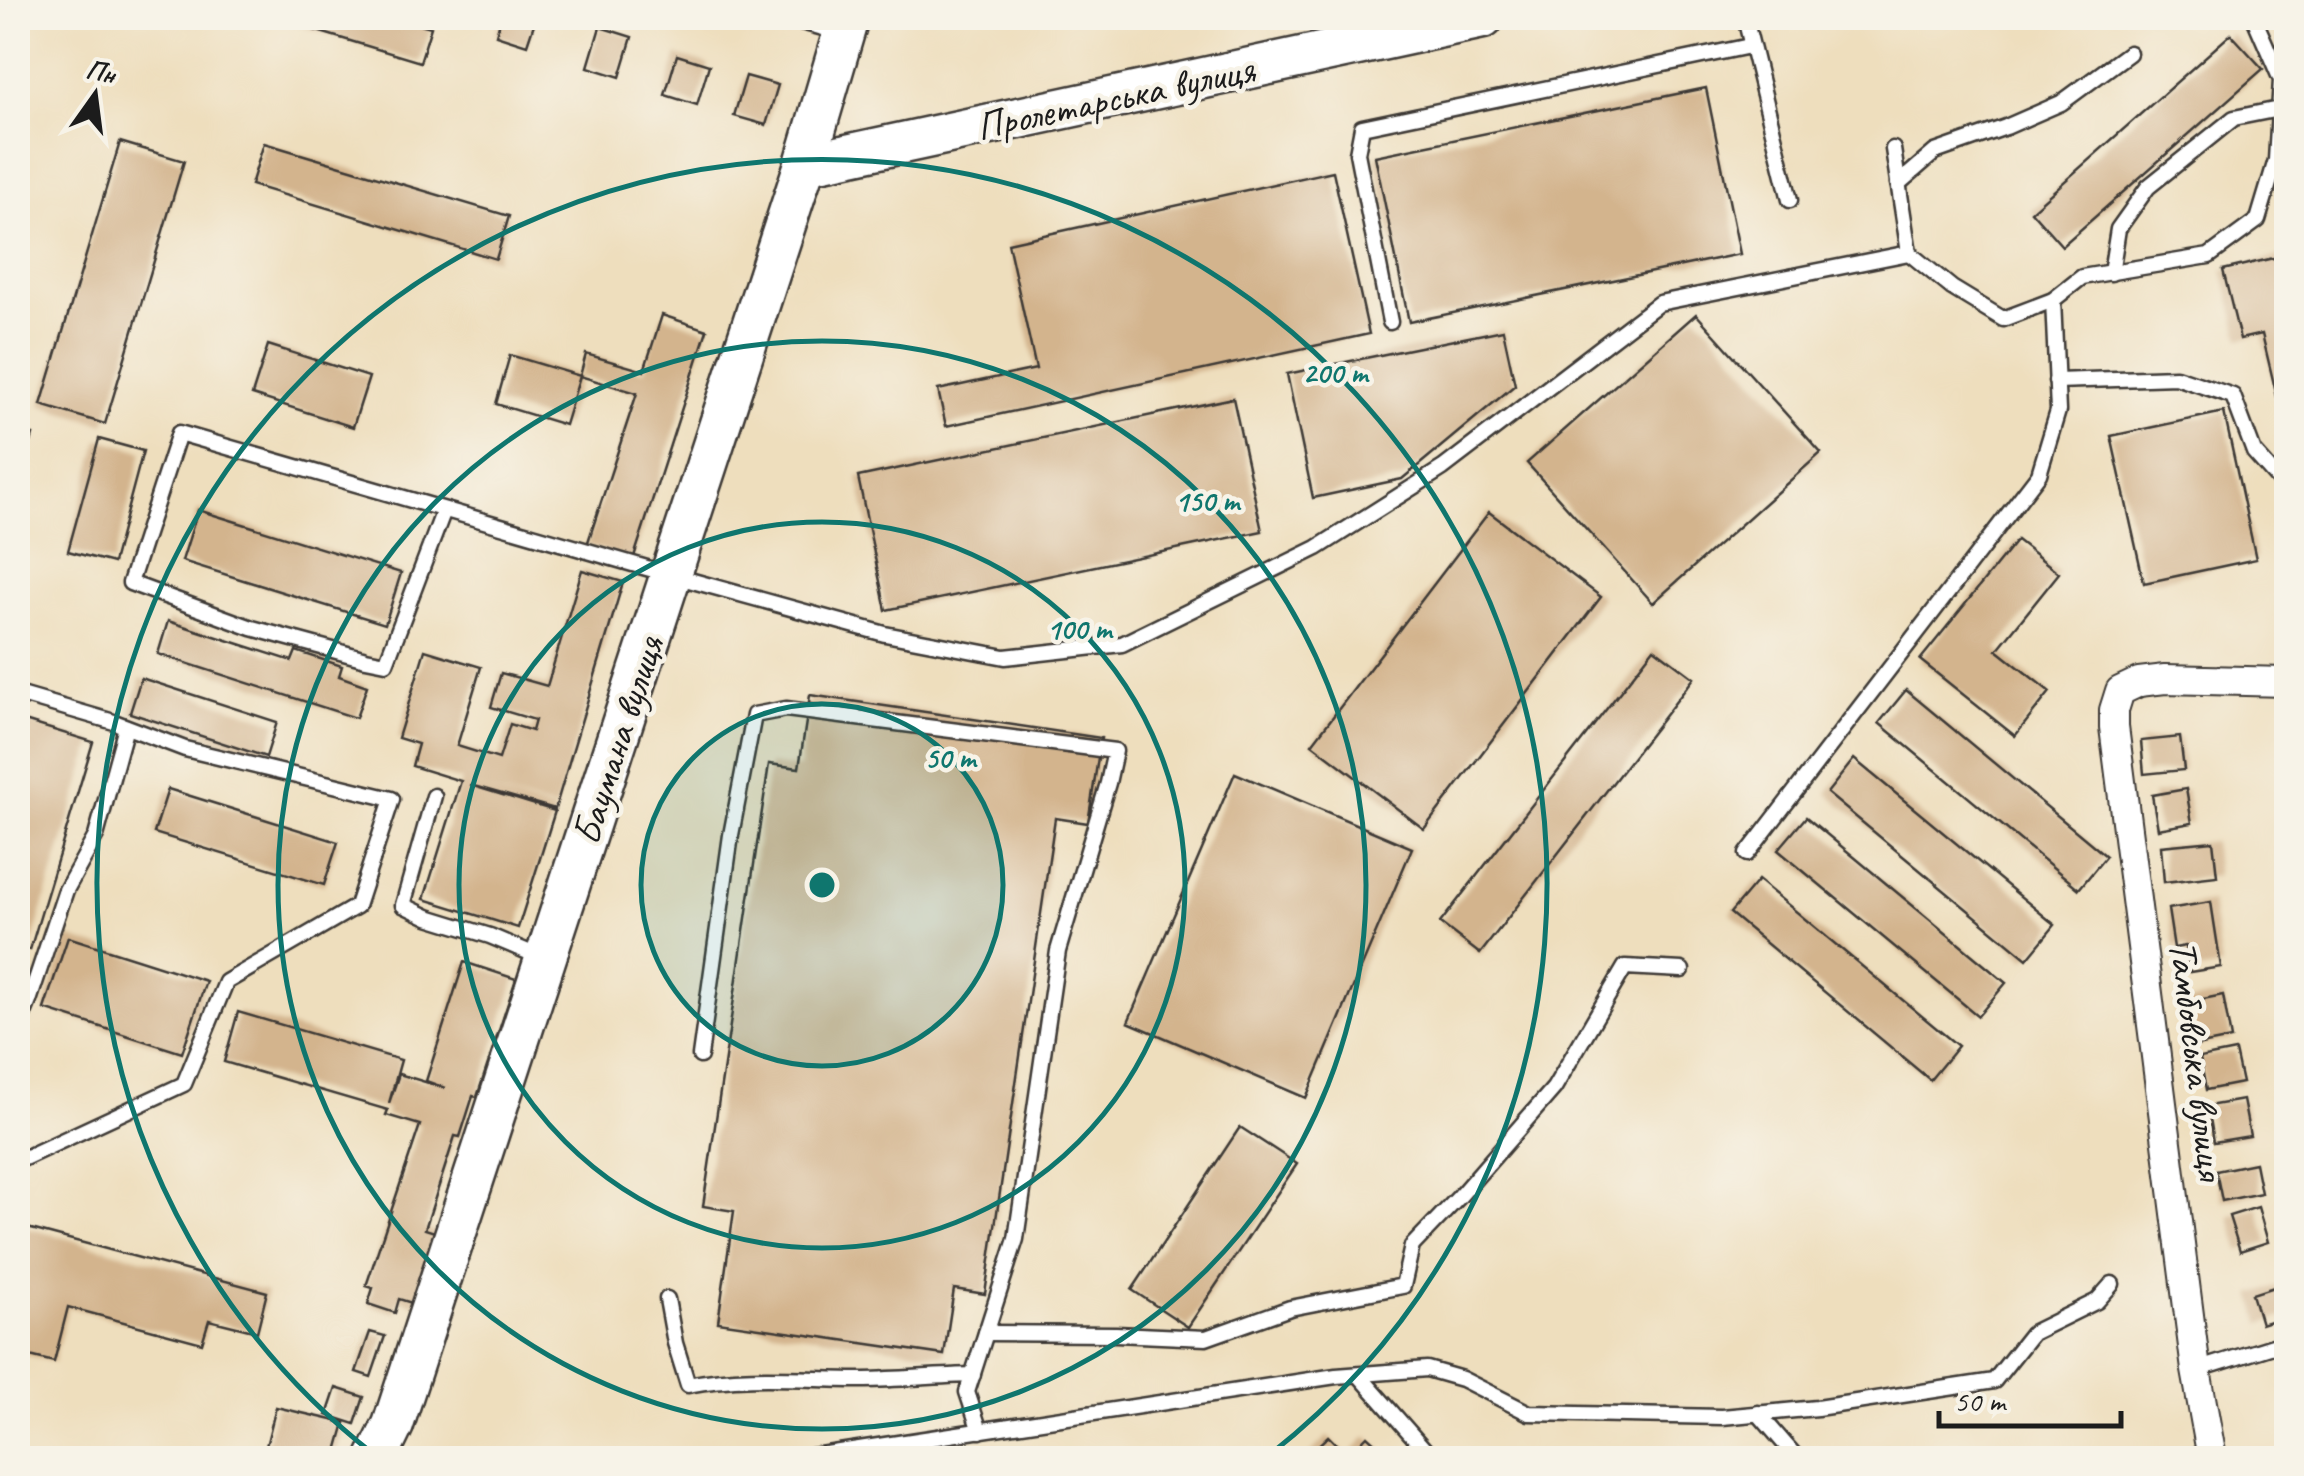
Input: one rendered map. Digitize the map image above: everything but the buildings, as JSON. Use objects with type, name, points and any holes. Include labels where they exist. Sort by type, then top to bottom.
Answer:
[{"type":"main road","name":"Пролетарська вулиця","points":[[805,164],[1483,18]]},
{"type":"main road","name":"Баумана вулиця","points":[[376,1458],[394,1425],[805,164],[846,26]]},
{"type":"street","name":"Тамбовська вулиця","points":[[2212,1458],[2196,1370],[2114,710],[2120,692],[2139,682],[2166,678],[2286,682]]},
{"type":"lane","points":[[787,18],[846,26]]},
{"type":"lane","points":[[1745,18],[1790,200]]},
{"type":"lane","points":[[1892,149],[1908,253],[1952,288],[2003,319],[2053,300],[2082,277],[2209,256],[2258,220],[2276,160],[2281,80],[2254,18]]},
{"type":"lane","points":[[1390,322],[1357,153],[1362,127],[1750,46]]},
{"type":"lane","points":[[1898,184],[1935,152],[2061,103],[2129,53]]},
{"type":"lane","points":[[2110,272],[2118,229],[2148,188],[2234,118],[2280,109]]},
{"type":"lane","points":[[444,510],[386,662],[252,628],[130,583],[178,434],[885,634],[1005,656],[1122,644],[1317,548],[1443,468],[1659,303],[1908,253]]},
{"type":"lane","points":[[1747,854],[2039,474],[2058,412],[2053,300]]},
{"type":"lane","points":[[2056,381],[2176,377],[2233,396],[2254,452],[2286,488]]},
{"type":"lane","points":[[18,694],[186,750],[392,799],[356,906],[226,982],[184,1084],[18,1161]]},
{"type":"lane","points":[[700,1056],[732,835],[754,716],[786,709],[1115,751],[1058,951],[1016,1240],[967,1392],[980,1431]]},
{"type":"lane","points":[[18,1026],[66,890],[96,836],[126,727]]},
{"type":"lane","points":[[434,796],[403,905],[545,960]]},
{"type":"lane","points":[[986,1334],[1206,1338],[1290,1308],[1403,1286],[1412,1246],[1554,1088],[1625,967],[1682,970]]},
{"type":"lane","points":[[800,1458],[1359,1374],[1427,1369],[1462,1379],[1529,1413],[1722,1417],[1890,1398],[1994,1381],[2032,1333],[2098,1301],[2112,1284]]},
{"type":"lane","points":[[667,1298],[688,1386],[709,1381],[784,1377],[863,1380],[973,1375]]},
{"type":"lane","points":[[2196,1370],[2286,1342]]},
{"type":"lane","points":[[1359,1374],[1432,1458]]},
{"type":"lane","points":[[1758,1413],[1797,1458]]}]
